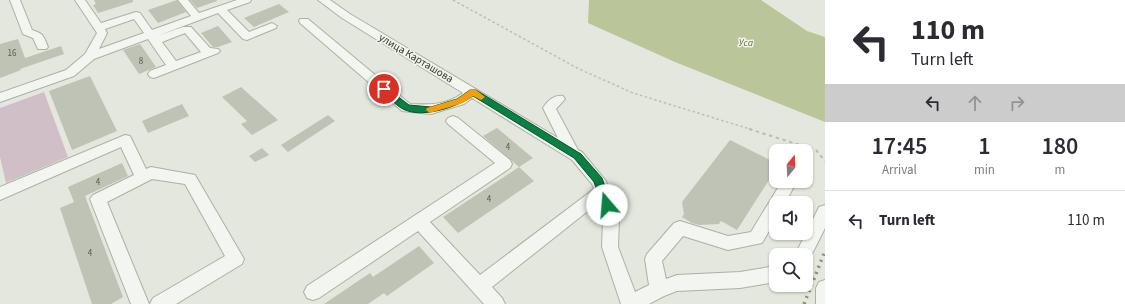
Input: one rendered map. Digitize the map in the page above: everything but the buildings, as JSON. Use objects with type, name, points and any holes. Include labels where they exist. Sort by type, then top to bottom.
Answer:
[{"type":"street","points":[[14,0],[27,32],[38,36],[42,46]]},
{"type":"street","points":[[0,98],[70,73],[90,56],[102,34],[80,0]]},
{"type":"street","points":[[183,0],[198,18]]},
{"type":"street","points":[[152,38],[220,9],[246,0]]},
{"type":"street","name":"улица Карташова","points":[[323,0],[346,16],[577,156],[599,181],[611,219],[610,247],[630,304]]},
{"type":"street","points":[[220,9],[247,37],[272,26]]},
{"type":"street","points":[[98,28],[136,15],[173,66]]},
{"type":"street","points":[[304,21],[407,108],[431,110],[460,101],[473,92]]},
{"type":"street","points":[[90,56],[187,29],[211,52],[154,74]]},
{"type":"street","points":[[559,99],[549,108],[573,153]]},
{"type":"street","points":[[313,292],[505,164],[453,121]]},
{"type":"street","points":[[0,194],[125,140],[143,178]]},
{"type":"street","points":[[140,304],[98,199],[151,173],[190,179],[236,259],[159,304]]},
{"type":"street","points":[[479,286],[602,191]]},
{"type":"street","points":[[807,248],[825,212]]},
{"type":"street","points":[[659,289],[653,259],[680,228],[728,243],[756,238],[769,216]]},
{"type":"street","points":[[419,221],[496,304]]},
{"type":"street","points":[[630,304],[659,289],[678,283],[740,280],[769,275]]},
{"type":"street","points":[[825,288],[825,304]]},
{"type":"path","points":[[453,0],[579,69],[633,93],[816,150],[825,161]]},
{"type":"shaded area","points":[[44,92],[68,157],[6,183],[0,157],[0,108]]},
{"type":"water","name":"Уса","points":[[589,0],[761,0],[807,31],[825,37],[825,122],[675,62],[588,23]]},
{"type":"railway","points":[[804,304],[825,251]]},
{"type":"slow traffic","points":[[430,110],[460,101],[473,92],[481,97]]},
{"type":"route","points":[[384,89],[407,108],[431,110],[460,101],[473,92],[577,156],[599,181],[607,205]]}]
